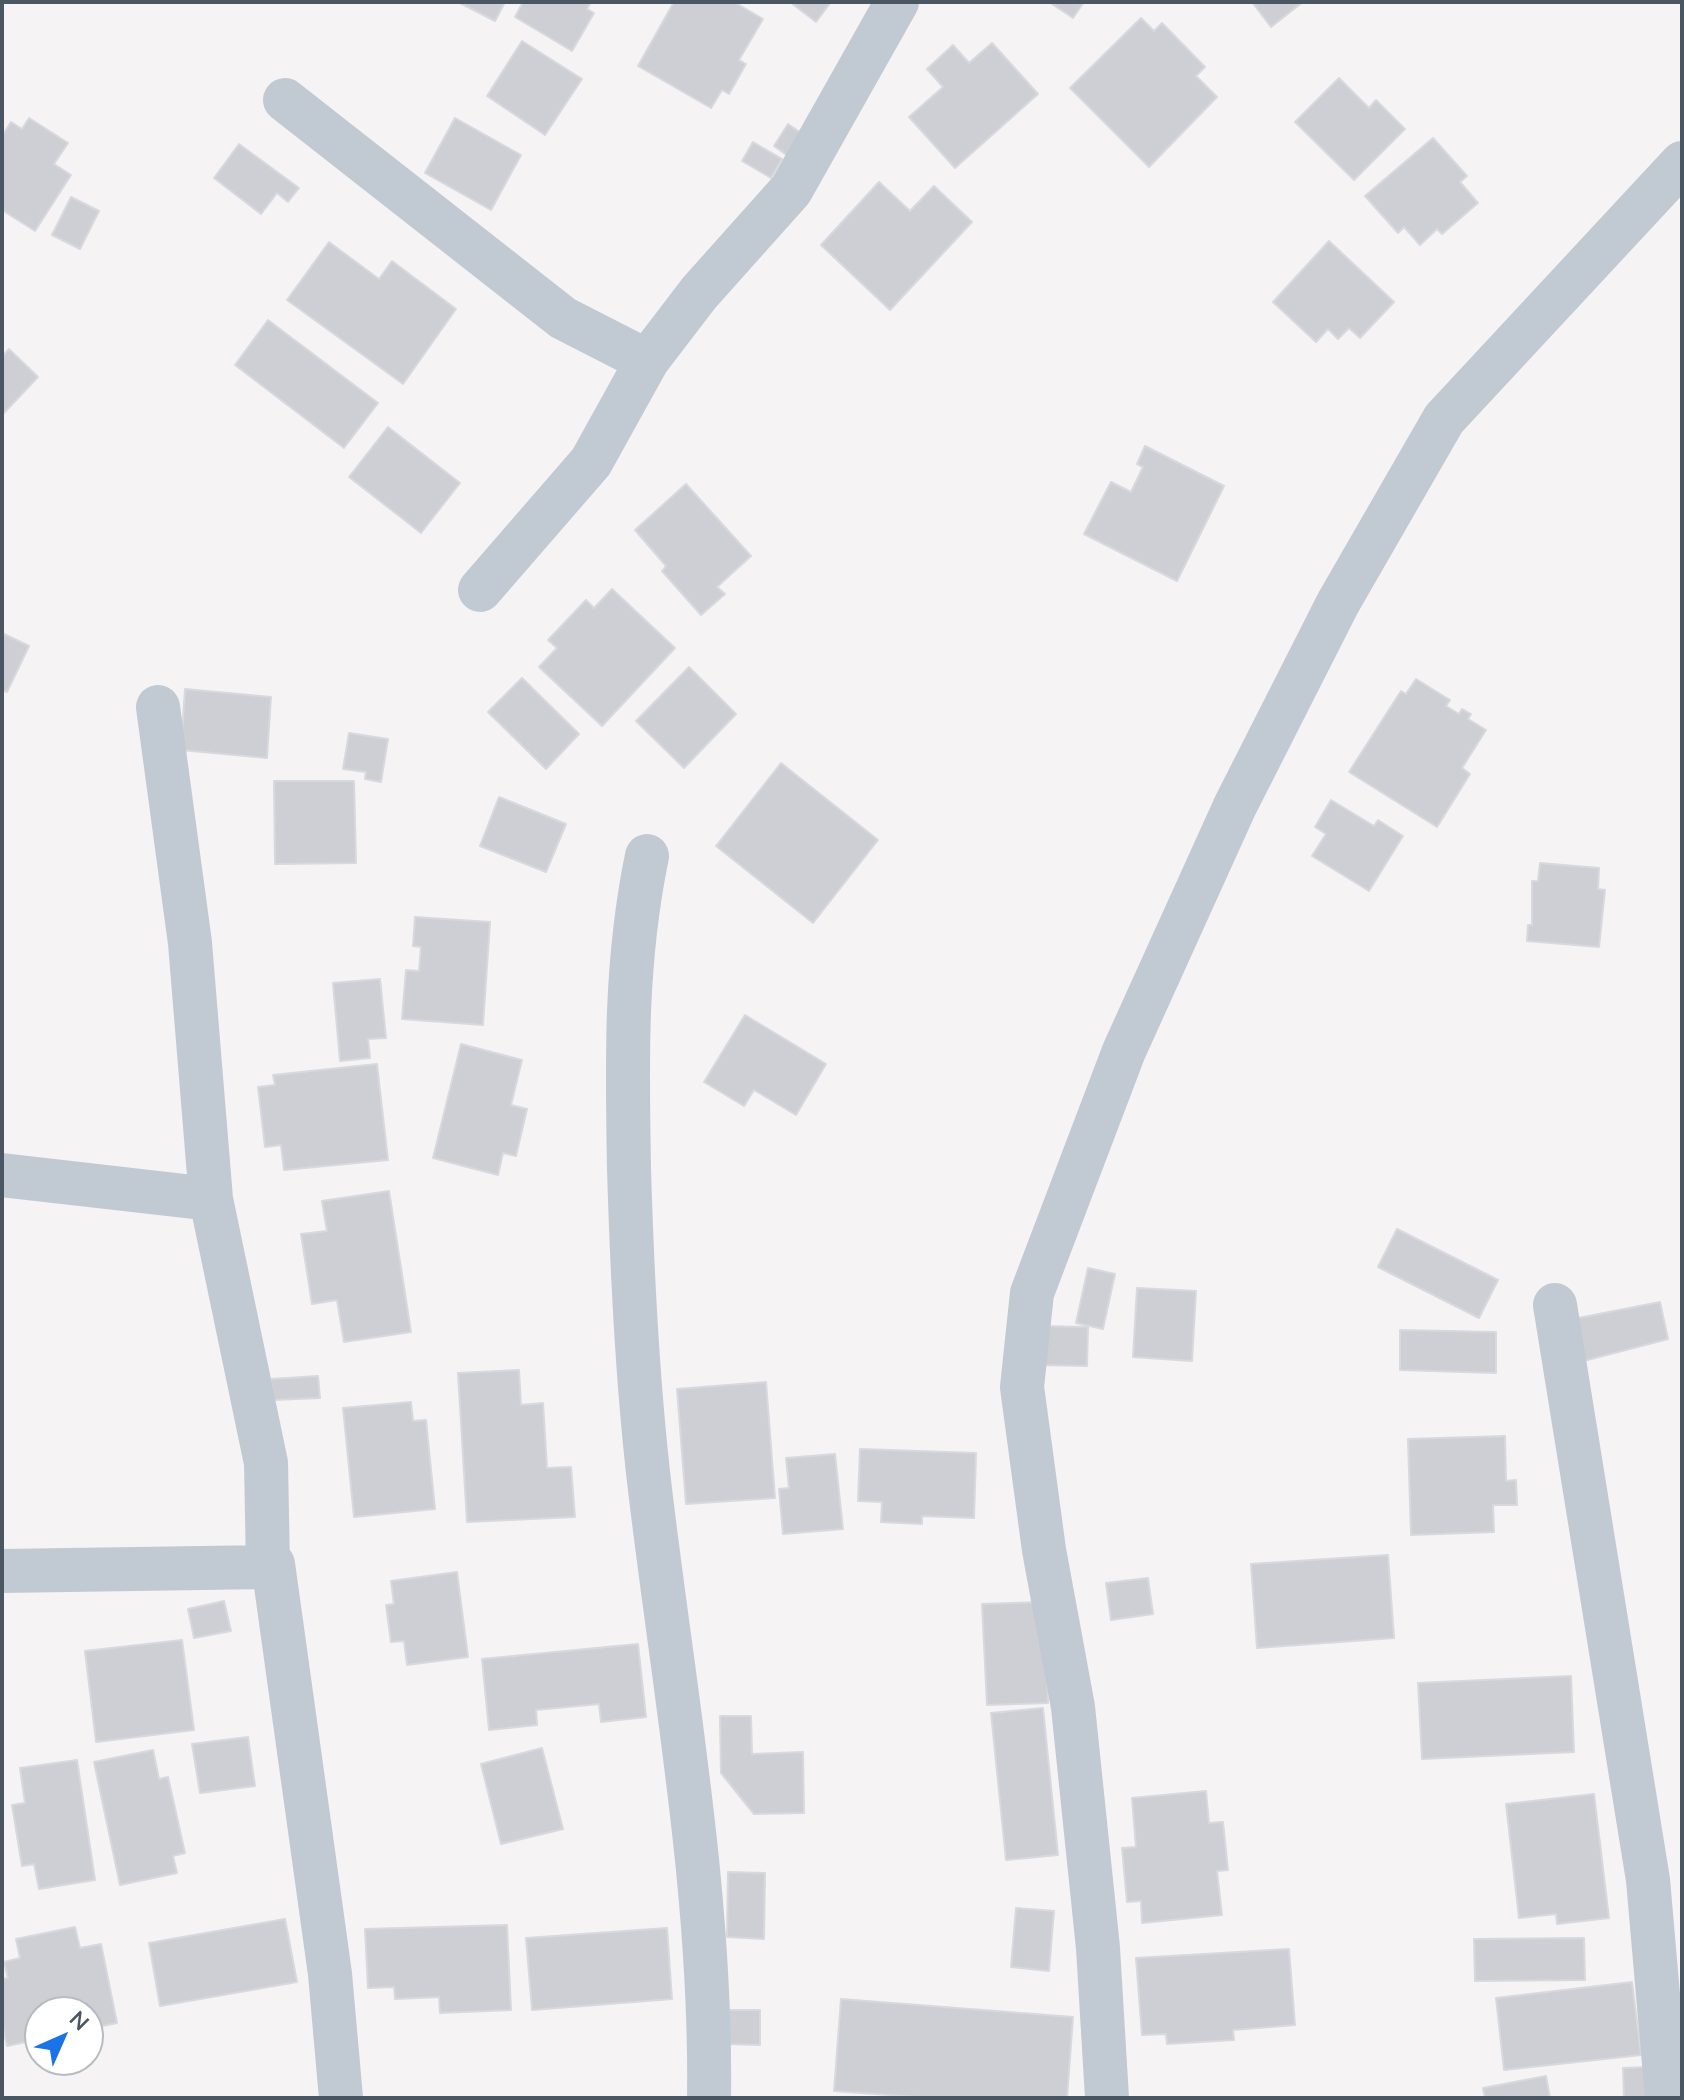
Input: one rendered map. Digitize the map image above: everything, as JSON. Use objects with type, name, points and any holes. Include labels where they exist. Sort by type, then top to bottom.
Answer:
[{"type":"street","points":[[480,590],[591,462],[647,361],[699,293],[791,190],[897,2]]},
{"type":"street","points":[[285,100],[563,318],[647,361]]},
{"type":"street","points":[[1107,2098],[1098,1948],[1073,1707],[1044,1550],[1022,1387],[1032,1293],[1124,1051],[1235,806],[1338,603],[1444,419],[1682,163]]},
{"type":"street","points":[[158,707],[190,943],[211,1199],[266,1463],[268,1567]]},
{"type":"street","points":[[647,856],[639,895],[626,1023],[632,1279],[649,1478],[710,2007],[709,2098]]},
{"type":"street","points":[[2,1175],[211,1199]]},
{"type":"street","points":[[1555,1305],[1648,1880],[1667,2098]]},
{"type":"street","points":[[2,1571],[268,1567],[273,1564],[330,1974],[341,2098]]},
{"type":"building","points":[[458,2],[505,2],[495,21]]},
{"type":"building","points":[[523,2],[591,2],[587,9],[594,13],[572,51],[515,17]]},
{"type":"building","points":[[674,2],[734,2],[763,19],[739,60],[746,64],[729,94],[722,90],[711,108],[638,66]]},
{"type":"building","points":[[790,2],[831,2],[816,22]]},
{"type":"building","points":[[1049,2],[1084,2],[1073,18]]},
{"type":"building","points":[[1252,2],[1303,2],[1271,27]]},
{"type":"building","points":[[1141,18],[1154,31],[1162,23],[1205,67],[1196,76],[1217,97],[1149,167],[1070,88]]},
{"type":"building","points":[[522,41],[582,79],[545,135],[487,96]]},
{"type":"building","points":[[992,43],[1038,94],[955,168],[909,117],[943,87],[927,69],[953,45],[969,63]]},
{"type":"building","points":[[1339,78],[1369,108],[1376,100],[1405,129],[1354,180],[1295,122]]},
{"type":"building","points":[[29,118],[68,143],[54,164],[71,175],[35,231],[2,210],[2,136],[11,122],[22,129]]},
{"type":"building","points":[[455,118],[521,155],[491,210],[425,173]]},
{"type":"building","points":[[788,124],[810,139],[795,161],[774,146]]},
{"type":"building","points":[[1433,138],[1467,176],[1460,182],[1478,203],[1442,234],[1437,229],[1420,245],[1404,227],[1398,233],[1365,196]]},
{"type":"building","points":[[753,142],[782,159],[771,178],[742,161]]},
{"type":"building","points":[[239,144],[299,188],[288,202],[277,193],[261,214],[214,178]]},
{"type":"building","points":[[879,182],[910,211],[934,186],[972,222],[890,310],[821,245]]},
{"type":"building","points":[[71,197],[99,211],[80,249],[52,235]]},
{"type":"building","points":[[1329,241],[1394,302],[1360,338],[1349,328],[1338,339],[1328,329],[1316,342],[1273,302]]},
{"type":"building","points":[[329,242],[379,279],[392,261],[456,309],[403,384],[287,300]]},
{"type":"building","points":[[268,320],[378,403],[344,448],[235,365]]},
{"type":"building","points":[[9,349],[38,377],[2,415],[2,357]]},
{"type":"building","points":[[388,427],[460,483],[421,533],[349,477]]},
{"type":"building","points":[[1145,446],[1224,486],[1177,581],[1084,534],[1111,482],[1131,492],[1143,467],[1137,464]]},
{"type":"building","points":[[686,484],[751,556],[717,587],[725,594],[701,615],[662,571],[666,566],[635,530]]},
{"type":"building","points":[[612,589],[675,648],[602,726],[539,667],[557,648],[548,640],[586,600],[594,608]]},
{"type":"building","points":[[2,633],[29,646],[7,692],[2,690]]},
{"type":"building","points":[[689,667],[736,714],[684,768],[636,721]]},
{"type":"building","points":[[522,678],[579,734],[546,769],[488,712]]},
{"type":"building","points":[[1416,679],[1450,700],[1446,706],[1459,714],[1462,709],[1471,714],[1468,719],[1486,730],[1462,768],[1470,774],[1437,827],[1349,772],[1401,691],[1406,694]]},
{"type":"building","points":[[185,689],[271,697],[267,758],[181,750]]},
{"type":"building","points":[[349,733],[388,739],[381,782],[365,779],[366,772],[343,769]]},
{"type":"building","points":[[781,763],[878,840],[813,923],[716,846]]},
{"type":"building","points":[[274,781],[354,781],[356,863],[275,864]]},
{"type":"building","points":[[499,797],[566,824],[546,872],[480,846]]},
{"type":"building","points":[[1331,800],[1374,826],[1378,820],[1403,836],[1369,891],[1312,856],[1326,834],[1315,827]]},
{"type":"building","points":[[1540,863],[1599,868],[1598,889],[1605,890],[1599,947],[1527,941],[1528,925],[1532,925],[1532,881],[1538,881]]},
{"type":"building","points":[[415,917],[490,922],[483,1025],[402,1019],[406,970],[419,971],[421,947],[413,946]]},
{"type":"building","points":[[380,979],[386,1038],[368,1039],[370,1058],[340,1061],[333,983]]},
{"type":"building","points":[[745,1015],[826,1064],[796,1115],[754,1090],[744,1106],[704,1082]]},
{"type":"building","points":[[461,1044],[522,1060],[511,1105],[527,1109],[516,1156],[503,1153],[498,1175],[433,1158]]},
{"type":"building","points":[[377,1064],[388,1160],[284,1170],[281,1145],[265,1147],[258,1087],[275,1085],[273,1075]]},
{"type":"building","points":[[389,1191],[411,1332],[344,1342],[337,1300],[312,1304],[301,1234],[327,1231],[322,1201]]},
{"type":"building","points":[[1397,1229],[1498,1280],[1479,1318],[1378,1267]]},
{"type":"building","points":[[1088,1268],[1115,1274],[1103,1329],[1076,1323]]},
{"type":"building","points":[[1137,1288],[1196,1291],[1192,1361],[1133,1357]]},
{"type":"building","points":[[1660,1302],[1668,1339],[1572,1364],[1563,1321]]},
{"type":"building","points":[[1041,1326],[1088,1327],[1087,1366],[1040,1365]]},
{"type":"building","points":[[1400,1330],[1496,1332],[1496,1373],[1400,1370]]},
{"type":"building","points":[[519,1370],[521,1405],[543,1403],[547,1468],[571,1467],[575,1517],[467,1522],[458,1373]]},
{"type":"building","points":[[318,1376],[320,1398],[273,1400],[271,1379]]},
{"type":"building","points":[[766,1382],[775,1498],[686,1504],[677,1389]]},
{"type":"building","points":[[411,1402],[413,1421],[426,1420],[435,1509],[354,1517],[343,1408]]},
{"type":"building","points":[[1505,1436],[1506,1481],[1516,1480],[1517,1505],[1493,1505],[1494,1532],[1411,1535],[1408,1439]]},
{"type":"building","points":[[860,1449],[976,1453],[974,1518],[922,1516],[922,1524],[881,1522],[882,1502],[858,1501]]},
{"type":"building","points":[[835,1454],[843,1529],[783,1534],[779,1489],[789,1488],[786,1458]]},
{"type":"building","points":[[1388,1555],[1394,1638],[1257,1648],[1251,1564]]},
{"type":"building","points":[[457,1572],[468,1657],[407,1665],[404,1641],[391,1642],[386,1605],[394,1604],[391,1581]]},
{"type":"building","points":[[1148,1578],[1153,1614],[1111,1620],[1106,1583]]},
{"type":"building","points":[[224,1601],[231,1631],[194,1638],[188,1609]]},
{"type":"building","points":[[1043,1602],[1048,1703],[987,1705],[982,1604]]},
{"type":"building","points":[[182,1640],[194,1730],[96,1742],[85,1651]]},
{"type":"building","points":[[638,1644],[646,1717],[601,1722],[599,1704],[536,1710],[537,1725],[489,1730],[482,1659]]},
{"type":"building","points":[[1571,1676],[1574,1752],[1422,1759],[1418,1683]]},
{"type":"building","points":[[1043,1708],[1058,1855],[1006,1860],[991,1713]]},
{"type":"building","points":[[720,1716],[751,1716],[752,1754],[803,1752],[804,1813],[754,1814],[721,1773]]},
{"type":"building","points":[[248,1737],[255,1786],[200,1793],[192,1744]]},
{"type":"building","points":[[542,1748],[563,1829],[501,1844],[481,1764]]},
{"type":"building","points":[[153,1750],[159,1779],[168,1777],[185,1853],[173,1856],[177,1873],[120,1885],[94,1762]]},
{"type":"building","points":[[77,1760],[95,1880],[39,1889],[34,1864],[22,1866],[12,1805],[25,1803],[20,1768]]},
{"type":"building","points":[[1206,1791],[1209,1823],[1223,1822],[1228,1870],[1217,1871],[1222,1915],[1142,1923],[1141,1901],[1127,1902],[1122,1848],[1136,1847],[1132,1798]]},
{"type":"building","points":[[1594,1794],[1609,1918],[1557,1924],[1556,1914],[1519,1918],[1506,1804]]},
{"type":"building","points":[[728,1872],[765,1873],[764,1939],[727,1937]]},
{"type":"building","points":[[1016,1908],[1054,1911],[1049,1971],[1011,1967]]},
{"type":"building","points":[[285,1919],[297,1982],[160,2006],[149,1943]]},
{"type":"building","points":[[507,1925],[511,2010],[440,2013],[439,1997],[395,1999],[394,1987],[368,1988],[365,1929]]},
{"type":"building","points":[[75,1927],[80,1948],[101,1944],[117,2023],[104,2026],[104,1996],[24,1996],[24,2042],[7,2046],[2,2022],[2,1979],[8,1978],[4,1962],[20,1958],[16,1939]]},
{"type":"building","points":[[667,1928],[672,1999],[532,2010],[526,1938]]},
{"type":"building","points":[[1584,1938],[1585,1980],[1475,1981],[1474,1939]]},
{"type":"building","points":[[1289,1949],[1295,2025],[1233,2030],[1234,2040],[1167,2044],[1166,2034],[1142,2035],[1136,1958]]},
{"type":"building","points":[[1632,1982],[1641,2055],[1504,2070],[1496,1998]]},
{"type":"building","points":[[841,1999],[1073,2017],[1067,2098],[930,2098],[834,2091]]},
{"type":"building","points":[[728,2010],[760,2010],[760,2045],[728,2044]]},
{"type":"building","points":[[1649,2067],[1651,2098],[1624,2098],[1623,2068]]},
{"type":"building","points":[[1546,2076],[1550,2098],[1485,2098],[1483,2088]]}]
